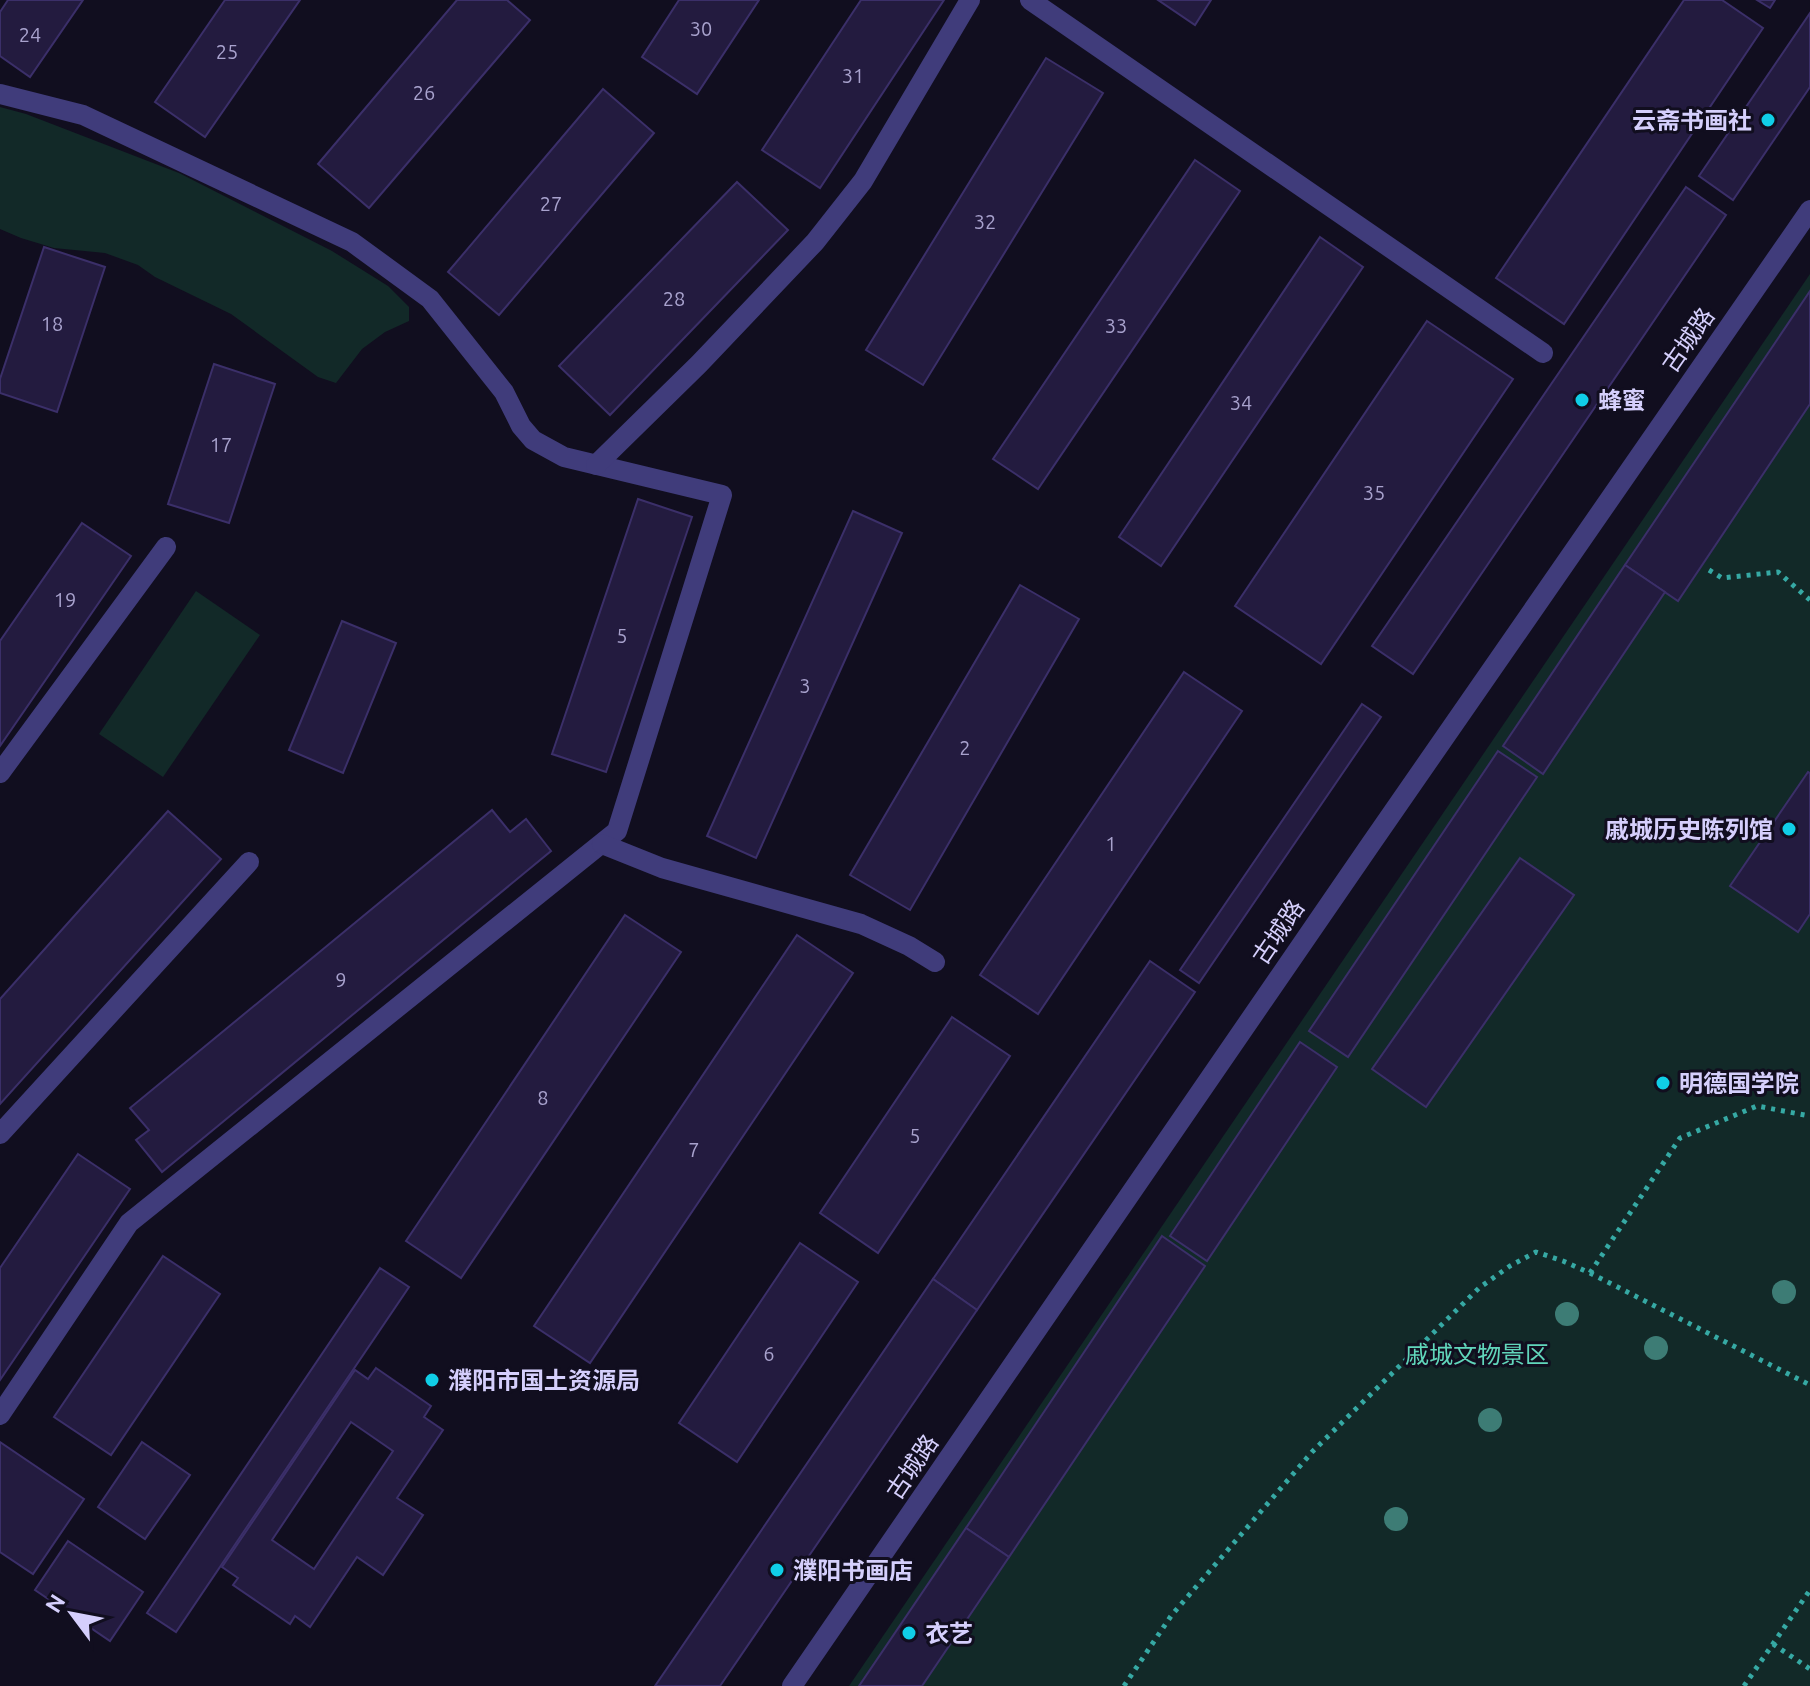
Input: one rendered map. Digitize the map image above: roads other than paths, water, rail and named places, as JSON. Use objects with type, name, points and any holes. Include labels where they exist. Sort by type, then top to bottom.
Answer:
[{"type":"street","points":[[596,465],[699,364],[815,242],[863,181],[970,0]]},
{"type":"street","points":[[1030,0],[1543,353]]},
{"type":"street","points":[[0,94],[83,115],[352,242],[430,299],[504,392],[521,426],[533,440],[564,457],[722,495],[617,831],[138,1214],[0,1415]]},
{"type":"street","name":"古城路","points":[[792,1686],[1810,210]]},
{"type":"street","points":[[0,773],[166,547]]},
{"type":"street","points":[[602,844],[662,868],[861,924],[935,962]]},
{"type":"street","points":[[0,1134],[249,862]]},
{"type":"place","name":"云斋书画社","points":[[1768,120]]},
{"type":"place","name":"蜂蜜","points":[[1582,400]]},
{"type":"place","name":"戚城历史陈列馆","points":[[1789,829]]},
{"type":"place","name":"明德国学院","points":[[1663,1083]]},
{"type":"place","name":"濮阳市国土资源局","points":[[432,1380]]},
{"type":"place","name":"濮阳书画店","points":[[777,1570]]},
{"type":"place","name":"衣艺","points":[[909,1633]]},
{"type":"park label","name":"戚城文物景区","points":[[1477,1354]]}]
